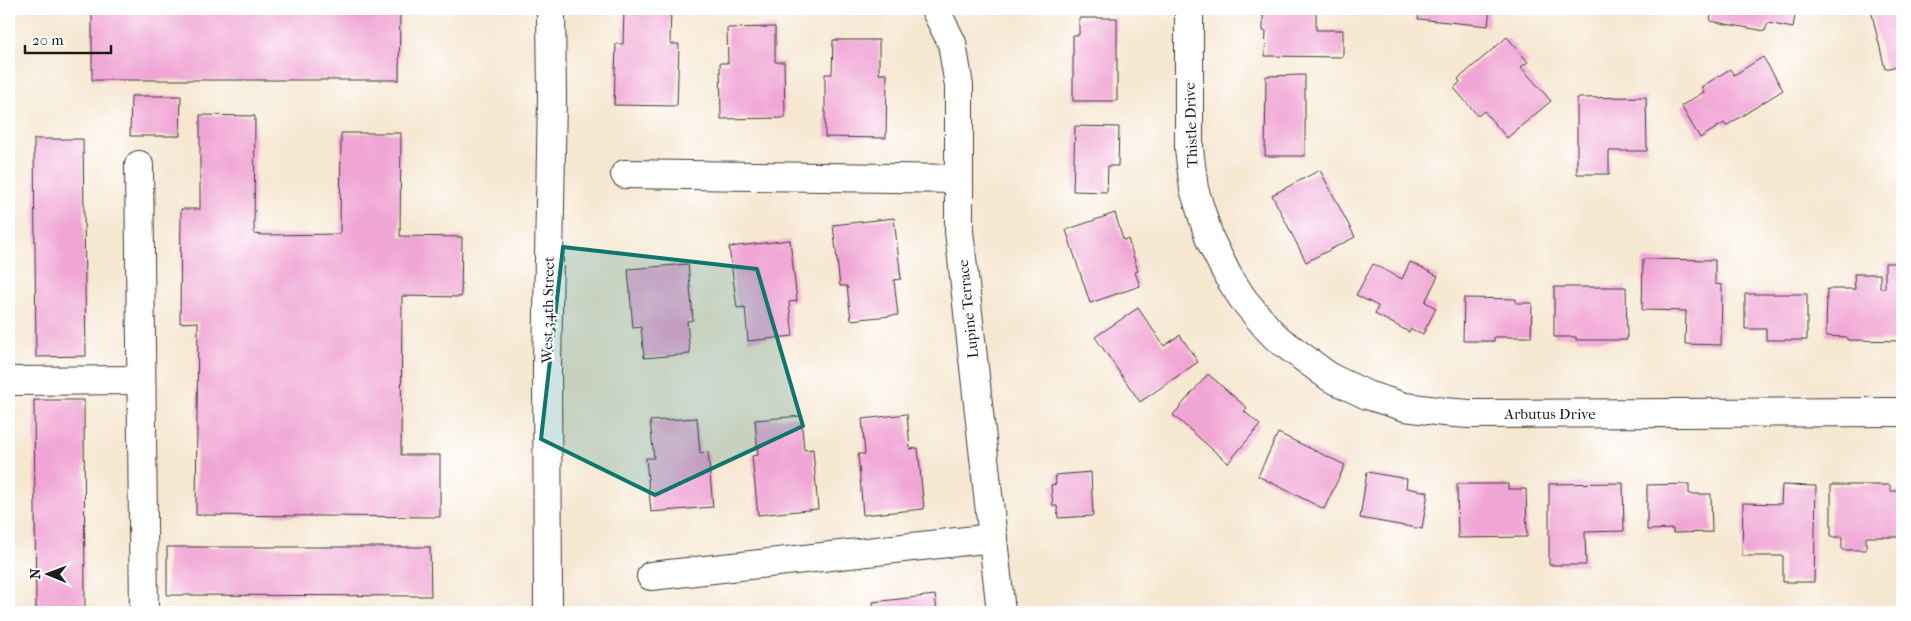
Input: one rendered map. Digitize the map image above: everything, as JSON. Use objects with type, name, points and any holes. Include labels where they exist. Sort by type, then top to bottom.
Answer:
[{"type":"street","name":"West 34th Street","points":[[548,612],[547,364],[552,98],[551,9]]},
{"type":"street","name":"Lupine Terrace","points":[[935,9],[952,43],[958,70],[960,231],[1000,612]]},
{"type":"street","name":"Thistle Drive","points":[[1189,9],[1189,149],[1194,189],[1210,240],[1228,276],[1239,291]]},
{"type":"street","points":[[139,165],[144,612]]},
{"type":"street","points":[[625,174],[959,179]]},
{"type":"street","name":"Arbutus Drive","points":[[1239,291],[1243,299],[1268,330],[1299,356],[1331,378],[1367,395],[1418,409],[1469,414],[1902,412]]},
{"type":"street","points":[[9,381],[142,380]]},
{"type":"street","points":[[651,576],[993,538]]},
{"type":"highlighted area","points":[[563,247],[757,269],[803,426],[655,495],[541,439]]},
{"type":"building","points":[[92,9],[400,9],[399,80],[92,80]]},
{"type":"building","points":[[624,9],[671,9],[670,44],[679,44],[677,106],[614,105],[616,44],[623,44]]},
{"type":"building","points":[[1263,9],[1316,9],[1316,30],[1343,30],[1343,57],[1265,56],[1266,31],[1263,31]]},
{"type":"building","points":[[1419,9],[1490,9],[1488,26],[1418,19]]},
{"type":"building","points":[[1712,9],[1796,9],[1793,28],[1768,23],[1765,31],[1710,21]]},
{"type":"building","points":[[1902,9],[1902,65],[1885,69],[1871,10]]},
{"type":"building","points":[[1079,18],[1117,18],[1117,101],[1073,101],[1073,35],[1079,35]]},
{"type":"building","points":[[775,27],[775,62],[784,62],[785,118],[721,119],[720,63],[728,63],[727,28]]},
{"type":"building","points":[[1507,37],[1528,62],[1521,67],[1551,101],[1507,138],[1484,111],[1478,116],[1454,88],[1460,82],[1458,79]]},
{"type":"building","points":[[833,40],[879,40],[879,74],[887,74],[886,138],[825,137],[825,74],[832,74]]},
{"type":"building","points":[[1763,57],[1783,90],[1726,126],[1724,123],[1700,138],[1681,106],[1704,92],[1701,87],[1730,69],[1734,75]]},
{"type":"building","points":[[1305,75],[1305,156],[1265,156],[1266,76]]},
{"type":"building","points":[[131,96],[181,96],[180,136],[130,136]]},
{"type":"building","points":[[1646,97],[1647,151],[1609,151],[1609,174],[1577,174],[1577,98]]},
{"type":"building","points":[[200,115],[255,116],[254,234],[265,235],[340,234],[341,133],[401,133],[400,236],[462,237],[461,297],[402,296],[401,455],[440,455],[440,517],[196,515],[198,322],[180,323],[181,209],[200,209]]},
{"type":"building","points":[[1075,126],[1119,127],[1118,166],[1108,166],[1107,192],[1073,191]]},
{"type":"building","points":[[34,139],[83,139],[86,356],[36,357]]},
{"type":"building","points":[[1320,170],[1355,237],[1306,262],[1272,195]]},
{"type":"building","points":[[1115,213],[1123,240],[1128,239],[1138,271],[1135,272],[1140,286],[1090,303],[1066,230]]},
{"type":"building","points":[[894,218],[901,279],[894,280],[898,315],[851,320],[847,286],[840,286],[833,225]]},
{"type":"building","points":[[790,240],[797,301],[789,302],[793,336],[748,341],[745,307],[737,308],[729,247]]},
{"type":"building","points":[[1643,259],[1715,260],[1715,284],[1722,285],[1721,345],[1685,344],[1686,311],[1642,310]]},
{"type":"building","points":[[1410,262],[1438,276],[1425,302],[1436,308],[1423,334],[1411,329],[1409,332],[1375,314],[1378,306],[1356,295],[1373,264],[1402,279]]},
{"type":"building","points":[[1885,263],[1902,263],[1902,341],[1847,340],[1847,337],[1826,336],[1827,289],[1855,289],[1854,274],[1880,274],[1880,288],[1885,288]]},
{"type":"building","points":[[688,264],[693,320],[687,321],[690,354],[644,358],[641,327],[633,328],[628,269]]},
{"type":"building","points":[[1554,287],[1626,287],[1627,340],[1576,340],[1576,337],[1554,337]]},
{"type":"building","points":[[1745,294],[1807,294],[1807,340],[1766,340],[1766,329],[1745,329]]},
{"type":"building","points":[[1464,298],[1516,299],[1516,303],[1532,303],[1531,337],[1494,337],[1494,341],[1463,341]]},
{"type":"building","points":[[1138,308],[1164,346],[1180,335],[1198,362],[1140,402],[1095,337]]},
{"type":"building","points":[[1208,374],[1247,408],[1244,411],[1260,425],[1228,463],[1173,415]]},
{"type":"building","points":[[34,400],[84,400],[85,612],[36,612]]},
{"type":"building","points":[[907,414],[910,449],[918,448],[924,509],[863,515],[858,454],[865,454],[862,419]]},
{"type":"building","points":[[801,416],[804,450],[813,449],[818,509],[758,515],[752,456],[758,455],[755,420]]},
{"type":"building","points":[[697,418],[700,453],[708,452],[713,507],[651,512],[646,458],[654,458],[650,421]]},
{"type":"building","points":[[1278,433],[1345,465],[1324,509],[1258,476]]},
{"type":"building","points":[[1091,472],[1093,516],[1058,518],[1057,506],[1053,506],[1051,485],[1056,484],[1055,475]]},
{"type":"building","points":[[1367,472],[1407,479],[1406,488],[1428,492],[1422,529],[1360,518]]},
{"type":"building","points":[[1623,483],[1624,531],[1585,532],[1586,565],[1549,565],[1549,484]]},
{"type":"building","points":[[1457,484],[1508,484],[1508,489],[1526,489],[1527,537],[1458,538]]},
{"type":"building","points":[[1689,484],[1689,494],[1711,494],[1712,532],[1673,533],[1673,529],[1647,530],[1647,485]]},
{"type":"building","points":[[1782,485],[1816,486],[1814,582],[1783,582],[1783,556],[1742,556],[1743,503],[1781,504]]},
{"type":"building","points":[[1831,485],[1890,485],[1890,491],[1902,491],[1902,537],[1866,537],[1866,550],[1842,550],[1842,537],[1831,537]]},
{"type":"building","points":[[167,547],[430,547],[431,596],[167,595]]},
{"type":"building","points":[[935,595],[937,612],[874,612],[873,602]]}]
